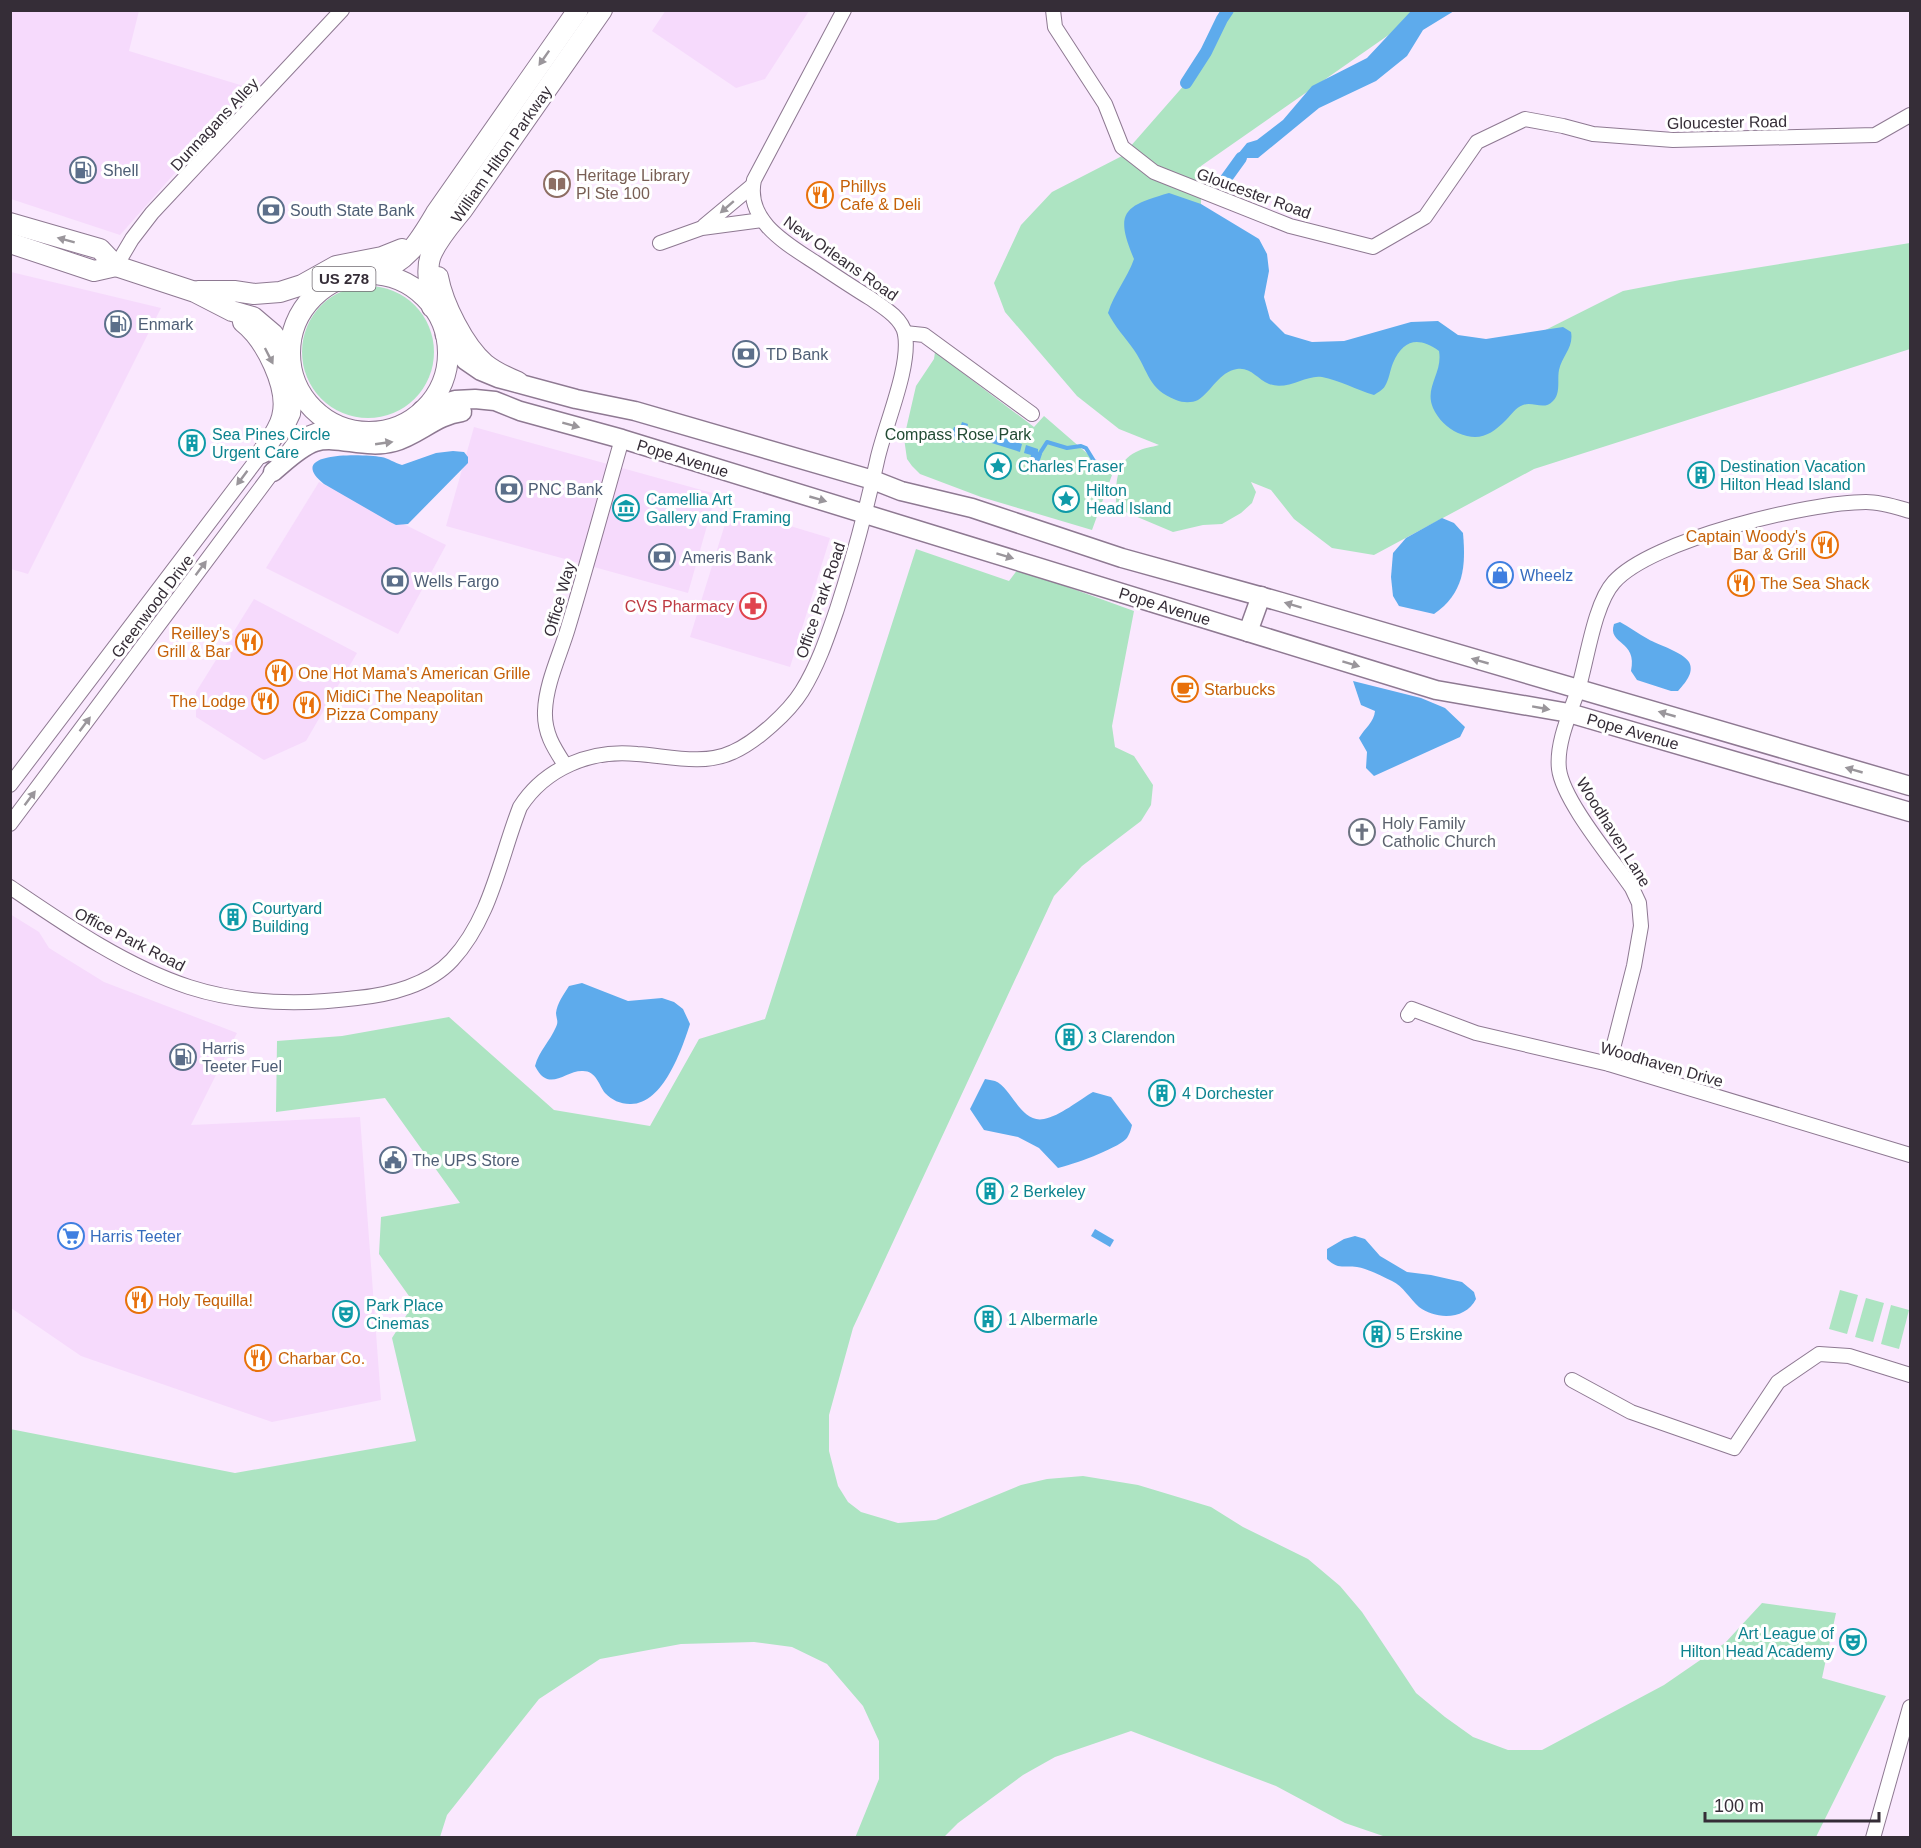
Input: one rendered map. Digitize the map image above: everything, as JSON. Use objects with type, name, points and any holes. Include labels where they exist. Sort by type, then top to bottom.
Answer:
[{"type":"highway","name":"William Hilton Parkway","points":[[373,274],[397,263],[420,242],[436,213],[578,10]]},
{"type":"highway","name":"William Hilton Parkway","points":[[432,307],[429,271],[431,256],[445,232],[602,10]]},
{"type":"highway","points":[[463,208],[438,256],[438,281],[450,312],[472,351],[487,366],[518,382]]},
{"type":"highway","points":[[195,291],[269,294],[290,290],[336,266],[382,257],[398,251],[412,241],[436,213]]},
{"type":"highway","name":"US 278","points":[[10,223],[100,249],[116,266],[195,291],[236,297],[252,303],[288,302],[326,286],[345,278],[373,274],[390,277],[413,288],[432,307],[445,335],[448,350],[445,375],[434,400],[414,418],[393,428],[366,432],[333,424],[322,418],[307,403],[296,385],[290,358],[292,338],[298,318],[310,300],[326,286]]},
{"type":"highway","name":"US 278","points":[[10,243],[94,271],[116,266]]},
{"type":"highway","name":"US 278","points":[[195,291],[232,311],[253,317],[273,333],[290,358]]},
{"type":"highway","points":[[195,291],[225,314],[249,326],[261,341],[274,366],[282,392],[283,415],[262,453]]},
{"type":"main road","name":"Pope Avenue","points":[[445,335],[465,360],[482,371],[576,399],[635,411],[873,480],[901,491],[972,508],[1122,558],[1261,596],[1911,786]]},
{"type":"main road","name":"Pope Avenue","points":[[422,410],[455,400],[495,401],[520,411],[622,439],[1436,690],[1569,712],[1911,812]]},
{"type":"main road","points":[[273,472],[306,446],[318,441],[383,444],[406,438],[441,417],[453,413],[482,409],[520,411]]},
{"type":"main road","points":[[1248,632],[1261,596]]},
{"type":"street","name":"Dunnagans Alley","points":[[116,266],[132,239],[152,213],[342,10]]},
{"type":"street","points":[[702,228],[752,186],[844,10]]},
{"type":"street","name":"Gloucester Road","points":[[1053,10],[1055,27],[1105,104],[1122,147],[1154,172],[1290,226],[1373,247],[1425,217],[1477,142],[1525,119],[1593,134],[1673,140],[1875,135],[1911,115]]},
{"type":"street","name":"New Orleans Road","points":[[752,186],[754,206],[777,238],[891,312],[905,333]]},
{"type":"street","points":[[660,243],[702,228],[762,220]]},
{"type":"street","points":[[873,480],[904,366],[905,333],[924,334],[1032,414]]},
{"type":"street","name":"Greenwood Drive","points":[[10,785],[262,453],[282,436],[293,414],[296,385]]},
{"type":"street","name":"Greenwood Drive","points":[[10,824],[302,436],[333,424]]},
{"type":"street","name":"Office Way","points":[[565,765],[550,743],[546,729],[545,711],[548,691],[622,439]]},
{"type":"street","name":"Office Park Road","points":[[10,887],[59,920],[138,965],[189,987],[222,996],[255,1000],[345,1000],[374,996],[421,982],[440,970],[458,953],[491,895],[520,807],[534,788],[565,765],[583,758],[604,754],[635,753],[663,758],[694,759],[718,757],[734,752],[752,741],[801,693],[821,656],[850,570],[873,480]]},
{"type":"street","name":"Woodhaven Lane","points":[[1609,1064],[1634,966],[1641,926],[1639,903],[1632,888],[1572,802],[1563,785],[1559,768],[1559,755],[1569,712],[1578,690],[1593,630],[1605,595],[1613,583],[1631,567],[1652,555],[1746,523],[1821,506],[1869,502],[1911,511]]},
{"type":"street","name":"Woodhaven Drive","points":[[1408,1015],[1412,1009],[1476,1033],[1609,1064],[1911,1155]]},
{"type":"street","points":[[1572,1380],[1631,1412],[1734,1448],[1778,1382],[1819,1354],[1849,1356],[1911,1375]]},
{"type":"street","points":[[1873,1838],[1911,1707]]},
{"type":"shaded area","points":[[11,10],[139,11],[129,51],[250,88],[120,235],[11,199]]},
{"type":"shaded area","points":[[666,10],[809,11],[765,79],[736,88],[652,31]]},
{"type":"shaded area","points":[[11,272],[161,308],[28,574],[11,569]]},
{"type":"shaded area","points":[[474,427],[716,494],[688,593],[446,526]]},
{"type":"shaded area","points":[[319,482],[446,545],[398,634],[266,568]]},
{"type":"shaded area","points":[[730,508],[830,538],[790,667],[690,637]]},
{"type":"shaded area","points":[[254,599],[357,653],[306,741],[264,760],[196,717],[196,692]]},
{"type":"shaded area","points":[[10,914],[39,932],[49,948],[104,982],[237,1033],[191,1125],[360,1117],[381,1400],[272,1422],[81,1356],[11,1308]]},
{"type":"green space","points":[[1228,11],[1423,11],[1201,166],[1201,204],[1272,361],[1421,328],[1480,363],[1623,291],[1910,243],[1910,349],[1534,469],[1374,555],[1332,548],[1294,519],[1271,490],[1251,482],[1256,492],[1252,503],[1241,513],[1222,524],[1203,525],[1173,532],[1116,508],[1118,476],[1124,462],[1129,456],[1139,451],[1159,445],[1119,429],[1077,396],[1005,312],[994,283],[1021,225],[1052,192],[1122,156],[1186,83]]},
{"type":"green space","points":[[368,286],[393,291],[415,305],[429,327],[434,352],[429,377],[415,399],[393,413],[368,418],[343,413],[321,399],[307,377],[302,352],[307,327],[321,305],[343,291]]},
{"type":"green space","name":"Compass Rose Park","points":[[935,352],[1034,427],[1044,416],[1112,475],[1092,530],[981,497],[920,474],[912,466],[907,459],[904,438],[916,386],[934,359]]},
{"type":"green space","points":[[916,549],[1009,581],[1018,569],[1134,611],[1112,726],[1115,747],[1134,756],[1153,785],[1151,805],[1141,821],[1082,866],[1054,896],[853,1328],[829,1415],[829,1451],[838,1486],[848,1502],[861,1512],[898,1523],[936,1520],[1021,1485],[1047,1479],[1083,1476],[1138,1485],[1211,1507],[1243,1527],[1308,1559],[1340,1586],[1362,1612],[1416,1693],[1473,1737],[1508,1750],[1542,1750],[1664,1685],[1725,1643],[1762,1603],[1836,1613],[1822,1678],[1886,1696],[1816,1837],[1386,1837],[1345,1823],[1276,1786],[1131,1731],[1055,1757],[1023,1775],[958,1823],[944,1837],[855,1838],[879,1779],[879,1741],[863,1706],[827,1664],[792,1647],[754,1642],[681,1644],[600,1659],[539,1699],[447,1815],[440,1837],[11,1837],[10,1429],[235,1473],[416,1441],[392,1338],[414,1303],[379,1254],[381,1217],[460,1203],[385,1098],[276,1112],[277,1041],[342,1036],[449,1017],[554,1110],[650,1126],[699,1039],[765,1019]]},
{"type":"green space","points":[[1840,1290],[1858,1295],[1847,1334],[1829,1329]]},
{"type":"green space","points":[[1866,1298],[1884,1303],[1873,1342],[1855,1337]]},
{"type":"green space","points":[[1891,1305],[1909,1310],[1899,1349],[1881,1344]]},
{"type":"water","points":[[1411,11],[1454,11],[1423,30],[1407,56],[1376,81],[1319,108],[1258,158],[1241,158],[1238,154],[1247,143],[1257,140],[1283,120],[1312,86],[1367,58]]},
{"type":"water","points":[[1169,193],[1201,204],[1259,239],[1267,254],[1269,271],[1264,297],[1270,319],[1285,334],[1312,342],[1344,341],[1411,322],[1438,321],[1458,335],[1486,339],[1563,327],[1571,332],[1571,337],[1559,370],[1558,390],[1555,398],[1550,404],[1542,406],[1527,404],[1520,406],[1495,430],[1484,436],[1465,436],[1450,429],[1433,408],[1431,393],[1440,359],[1439,351],[1418,342],[1401,349],[1393,363],[1388,381],[1374,395],[1322,377],[1276,386],[1246,370],[1237,369],[1225,374],[1196,401],[1182,402],[1167,396],[1154,385],[1134,350],[1108,313],[1134,259],[1125,231],[1124,221],[1127,213],[1142,202]]},
{"type":"water","points":[[962,422],[968,424],[967,428],[972,429],[965,443],[951,436],[954,427],[960,428]]},
{"type":"water","points":[[985,432],[1022,444],[1020,452],[982,440]]},
{"type":"water","points":[[1026,445],[1038,449],[1038,452],[1042,454],[1039,463],[1030,460],[1031,455],[1024,453]]},
{"type":"water","points":[[464,452],[468,457],[468,463],[408,524],[396,525],[390,522],[324,484],[314,473],[313,465],[319,460],[330,457],[372,456],[402,465],[436,453]]},
{"type":"water","points":[[1442,518],[1454,523],[1463,533],[1463,568],[1457,588],[1452,597],[1434,614],[1399,606],[1393,596],[1391,577],[1393,553],[1406,538]]},
{"type":"water","points":[[1620,622],[1686,658],[1691,670],[1686,682],[1678,691],[1671,691],[1637,680],[1631,671],[1630,654],[1613,631],[1614,624]]},
{"type":"water","points":[[1353,681],[1421,698],[1445,708],[1465,727],[1460,737],[1374,776],[1366,768],[1367,752],[1359,738],[1371,722],[1375,711],[1361,705]]},
{"type":"water","points":[[582,983],[628,1001],[662,998],[674,1002],[683,1009],[690,1024],[676,1061],[661,1086],[642,1102],[626,1104],[613,1100],[591,1073],[576,1072],[552,1080],[540,1074],[535,1066],[557,1025],[556,1013],[561,999],[569,986]]},
{"type":"water","points":[[985,1079],[1001,1085],[1023,1111],[1036,1119],[1056,1115],[1093,1092],[1111,1097],[1132,1125],[1130,1132],[1126,1139],[1113,1147],[1058,1168],[1039,1148],[1018,1137],[984,1130],[970,1109]]},
{"type":"water","points":[[1095,1229],[1114,1240],[1110,1247],[1091,1236]]},
{"type":"water","points":[[1355,1236],[1365,1239],[1380,1256],[1407,1272],[1462,1282],[1474,1292],[1476,1299],[1465,1311],[1458,1314],[1442,1316],[1434,1314],[1419,1307],[1396,1283],[1361,1268],[1338,1266],[1327,1259],[1327,1249],[1344,1239]]},
{"type":"waterway","points":[[1186,83],[1206,52],[1228,10]]},
{"type":"waterway","points":[[1223,183],[1241,158]]},
{"type":"waterway","points":[[1040,453],[1047,442],[1067,448],[1081,446],[1086,448],[1094,461],[1119,467]]},
{"type":"place","name":"Shell","points":[[83,170]]},
{"type":"place","name":"Heritage Library Pl Ste 100","points":[[557,184]]},
{"type":"place","name":"Phillys Cafe & Deli","points":[[820,195]]},
{"type":"place","name":"South State Bank","points":[[271,210]]},
{"type":"place","name":"Enmark","points":[[118,324]]},
{"type":"place","name":"TD Bank","points":[[746,354]]},
{"type":"place","name":"Sea Pines Circle Urgent Care","points":[[192,443]]},
{"type":"place","name":"Charles Fraser","points":[[998,466]]},
{"type":"place","name":"Destination Vacation Hilton Head Island","points":[[1701,475]]},
{"type":"place","name":"PNC Bank","points":[[509,489]]},
{"type":"place","name":"Hilton Head Island","points":[[1066,499]]},
{"type":"place","name":"Camellia Art Gallery and Framing","points":[[626,508]]},
{"type":"place","name":"Captain Woody's Bar & Grill","points":[[1825,545]]},
{"type":"place","name":"Ameris Bank","points":[[662,557]]},
{"type":"place","name":"Wheelz","points":[[1500,575]]},
{"type":"place","name":"Wells Fargo","points":[[395,581]]},
{"type":"place","name":"The Sea Shack","points":[[1741,583]]},
{"type":"place","name":"CVS Pharmacy","points":[[753,606]]},
{"type":"place","name":"Reilley's Grill & Bar","points":[[249,642]]},
{"type":"place","name":"One Hot Mama's American Grille","points":[[279,673]]},
{"type":"place","name":"Starbucks","points":[[1185,689]]},
{"type":"place","name":"The Lodge","points":[[265,701]]},
{"type":"place","name":"MidiCi The Neapolitan Pizza Company","points":[[307,705]]},
{"type":"place","name":"Holy Family Catholic Church","points":[[1362,832]]},
{"type":"place","name":"Courtyard Building","points":[[233,917]]},
{"type":"place","name":"3 Clarendon","points":[[1069,1037]]},
{"type":"place","name":"Harris Teeter Fuel","points":[[183,1057]]},
{"type":"place","name":"4 Dorchester","points":[[1162,1093]]},
{"type":"place","name":"The UPS Store","points":[[393,1160]]},
{"type":"place","name":"2 Berkeley","points":[[990,1191]]},
{"type":"place","name":"Harris Teeter","points":[[71,1236]]},
{"type":"place","name":"Holy Tequilla!","points":[[139,1300]]},
{"type":"place","name":"Park Place Cinemas","points":[[346,1314]]},
{"type":"place","name":"1 Albermarle","points":[[988,1319]]},
{"type":"place","name":"5 Erskine","points":[[1377,1334]]},
{"type":"place","name":"Charbar Co.","points":[[258,1358]]},
{"type":"place","name":"Art League of Hilton Head Academy","points":[[1853,1642]]}]
